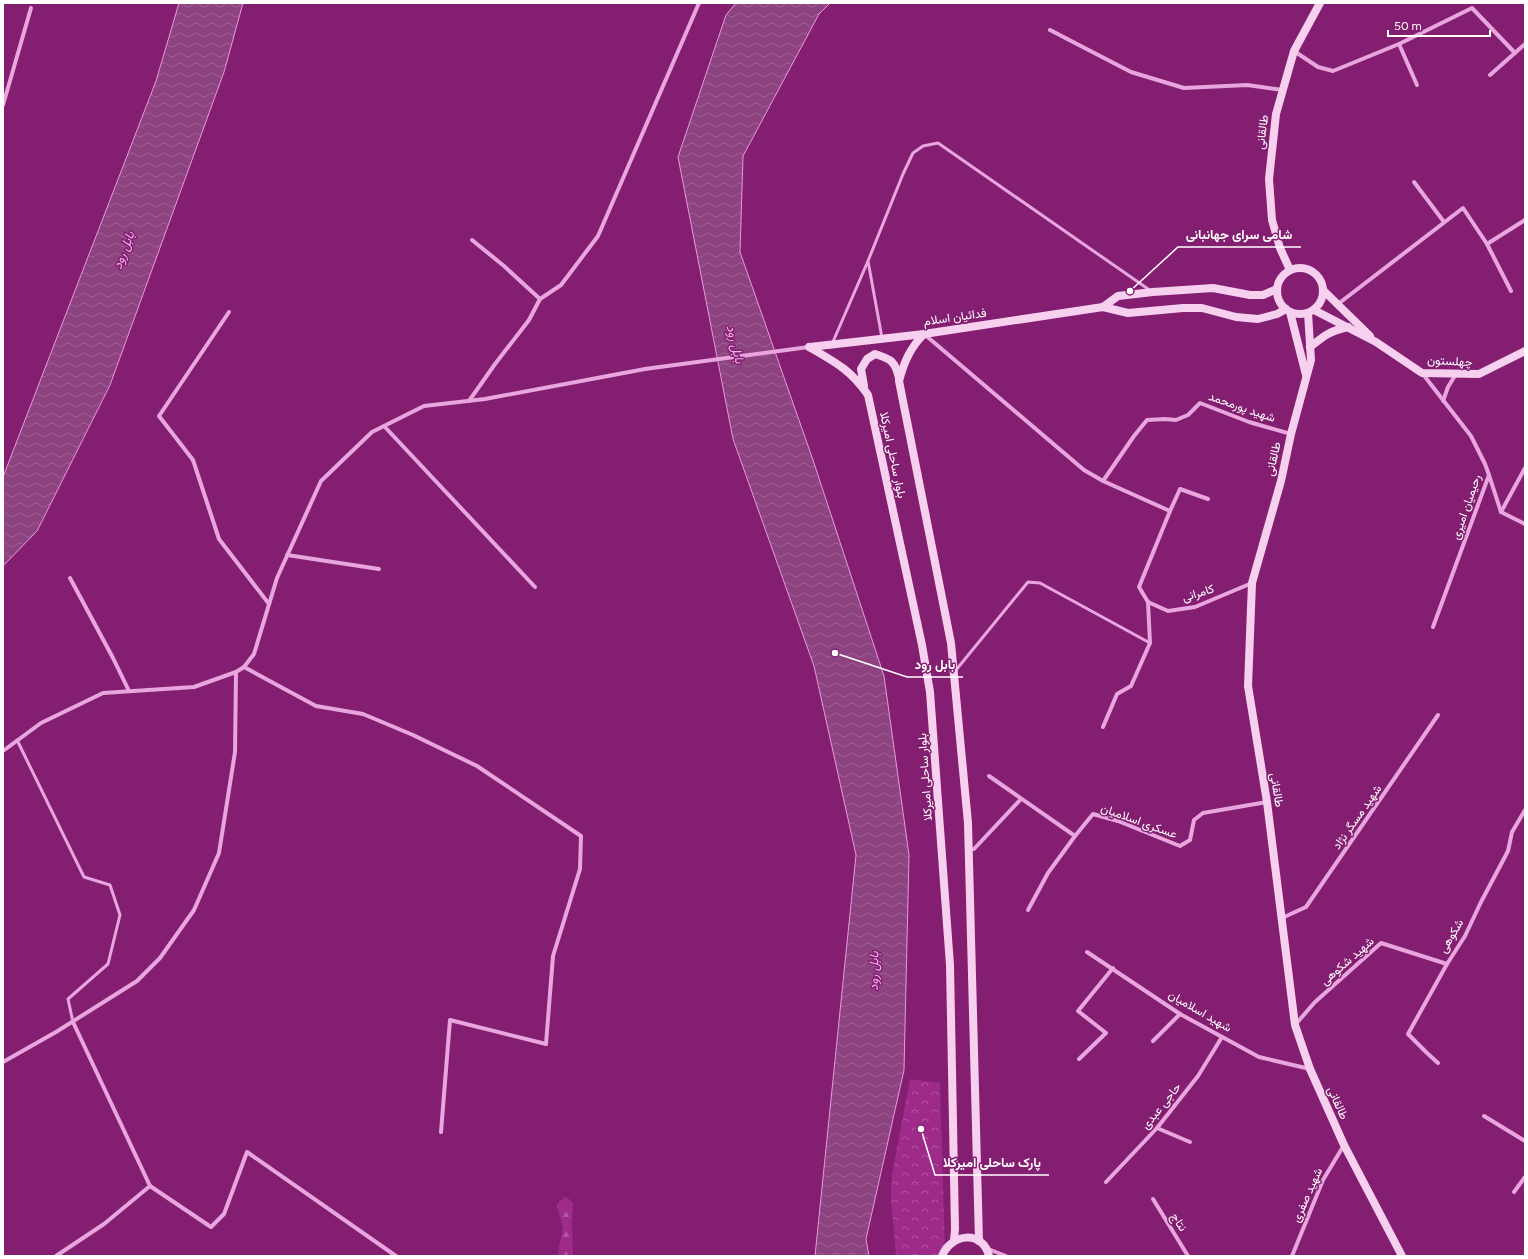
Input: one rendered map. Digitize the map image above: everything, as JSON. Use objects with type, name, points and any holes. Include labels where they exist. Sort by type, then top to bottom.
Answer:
[{"type":"main road","name":"طالقانی","points":[[1290,270],[1280,248],[1272,220],[1269,190],[1276,114],[1294,51],[1320,3]]},
{"type":"main road","points":[[1288,311],[1299,314],[1311,312],[1321,302],[1324,291],[1321,279],[1313,271],[1302,268],[1290,270],[1282,277],[1277,289],[1278,298],[1288,311],[1307,378]]},
{"type":"main road","name":"فدائیان اسلام","points":[[1103,307],[1118,296],[1153,292],[1214,288],[1250,295],[1263,295],[1277,289]]},
{"type":"main road","name":"چهلستون","points":[[1324,291],[1376,342]]},
{"type":"main road","name":"فدائیان اسلام","points":[[810,347],[924,334],[1103,307],[1128,314],[1183,308],[1202,308],[1236,317],[1258,319],[1288,311]]},
{"type":"main road","name":"طالقانی","points":[[1311,312],[1311,360],[1291,434],[1281,482],[1252,583],[1248,686],[1267,802],[1295,1025],[1310,1069],[1344,1145],[1402,1256]]},
{"type":"main road","name":"چهلستون","points":[[1311,312],[1348,327],[1376,342],[1422,373],[1479,374],[1525,351]]},
{"type":"main road","points":[[1310,347],[1325,334],[1348,327]]},
{"type":"main road","name":"بلوار ساحلی امیرکلا","points":[[924,334],[907,356],[899,381],[951,643],[968,823],[979,1241]]},
{"type":"main road","name":"بلوار ساحلی امیرکلا","points":[[810,347],[838,363],[848,371],[858,380],[868,395],[922,645],[930,692],[950,965],[954,1241]]},
{"type":"main road","points":[[868,395],[862,380],[861,369],[867,359],[875,354],[890,358],[896,368],[899,381]]},
{"type":"main road","points":[[942,1256],[949,1244],[964,1237],[979,1241],[987,1252]]},
{"type":"street","points":[[469,401],[495,364],[530,320],[540,299],[561,285],[598,236],[699,3]]},
{"type":"street","points":[[3,105],[31,8]]},
{"type":"street","points":[[1294,51],[1318,67],[1333,71],[1399,44],[1472,8],[1515,53]]},
{"type":"street","points":[[1050,30],[1131,72],[1184,88],[1247,85],[1282,90]]},
{"type":"street","points":[[1399,44],[1417,85]]},
{"type":"street","points":[[1490,76],[1525,44]]},
{"type":"street","points":[[1414,182],[1444,222]]},
{"type":"street","points":[[1338,304],[1463,208],[1487,244],[1511,291]]},
{"type":"street","points":[[1487,244],[1525,220]]},
{"type":"street","points":[[472,240],[504,266],[540,299]]},
{"type":"street","points":[[229,312],[159,416],[194,460],[219,539],[269,604]]},
{"type":"street","points":[[924,334],[1084,470],[1103,481],[1170,511]]},
{"type":"street","points":[[3,751],[41,723],[103,693],[194,687],[236,672],[244,667],[254,654],[277,578],[321,481],[372,432],[424,406],[469,401],[645,369],[810,347]]},
{"type":"street","name":"رحیمیان امیری","points":[[1422,373],[1471,436],[1489,475],[1433,627]]},
{"type":"street","points":[[1444,401],[1448,387],[1456,374]]},
{"type":"street","name":"شهید پورمحمد","points":[[1103,481],[1134,436],[1148,420],[1176,420],[1188,415],[1200,403],[1249,422],[1291,434]]},
{"type":"street","points":[[384,426],[535,587]]},
{"type":"street","points":[[1501,512],[1525,468]]},
{"type":"street","points":[[1489,475],[1501,512],[1525,524]]},
{"type":"street","points":[[1103,727],[1117,694],[1131,686],[1150,643],[1148,602],[1139,587],[1180,489],[1208,499]]},
{"type":"street","points":[[287,555],[379,569]]},
{"type":"street","points":[[70,578],[129,691]]},
{"type":"street","name":"کامرانی","points":[[1148,602],[1168,611],[1195,607],[1252,583]]},
{"type":"street","points":[[244,667],[316,706],[363,714],[413,735],[477,766],[581,836],[580,869],[553,956],[546,1044],[450,1020],[441,1132]]},
{"type":"street","points":[[3,1062],[73,1022],[137,981],[160,958],[194,910],[219,854],[235,752],[236,672]]},
{"type":"street","name":"شهید مسگر نژاد","points":[[1282,918],[1306,907],[1438,716]]},
{"type":"street","points":[[989,776],[1075,836],[1048,873],[1028,910]]},
{"type":"street","points":[[974,849],[1021,799]]},
{"type":"street","name":"عسکری اسلامیان","points":[[1075,836],[1093,814],[1118,821],[1180,846],[1190,840],[1194,820],[1203,813],[1267,802]]},
{"type":"street","name":"شکوهی","points":[[1438,1063],[1408,1034],[1447,964],[1465,936],[1508,851],[1512,832],[1525,810]]},
{"type":"street","name":"شهید شکوهی","points":[[1295,1025],[1315,1002],[1381,943],[1447,964]]},
{"type":"street","name":"شهید اسلامیان","points":[[1087,952],[1180,1014],[1259,1057],[1310,1069]]},
{"type":"street","points":[[1079,1059],[1106,1033],[1078,1011],[1113,968]]},
{"type":"street","points":[[1153,1042],[1180,1014]]},
{"type":"street","points":[[73,1022],[150,1186],[211,1227],[224,1214],[247,1152],[396,1256]]},
{"type":"street","name":"حاجی عبدی","points":[[1106,1182],[1158,1128],[1198,1076],[1222,1036]]},
{"type":"street","points":[[1484,1116],[1525,1141]]},
{"type":"street","points":[[1158,1128],[1190,1142]]},
{"type":"street","name":"شهید صفری","points":[[1292,1256],[1323,1180],[1344,1145]]},
{"type":"street","points":[[1514,1192],[1525,1177]]},
{"type":"street","points":[[56,1256],[104,1224],[150,1186]]},
{"type":"street","name":"نتاج","points":[[1153,1199],[1188,1256]]},
{"type":"street","points":[[987,1252],[1006,1256]]},
{"type":"lane","points":[[832,345],[913,153],[923,146],[938,143],[1153,292]]},
{"type":"lane","points":[[868,261],[882,339]]},
{"type":"lane","points":[[953,673],[1028,582],[1040,582],[1150,643]]},
{"type":"lane","points":[[17,740],[84,877],[110,885],[120,915],[108,964],[68,999],[73,1022]]},
{"type":"green space","points":[[910,1079],[940,1083],[945,1256],[896,1256],[891,1199],[892,1175]]},
{"type":"green space","points":[[565,1197],[573,1203],[573,1256],[557,1256],[563,1228],[557,1206],[558,1203]]},
{"type":"water","points":[[179,3],[243,3],[224,72],[110,385],[37,531],[3,566],[3,477],[156,81]]},
{"type":"water","points":[[736,3],[830,3],[819,14],[743,156],[740,252],[813,460],[884,676],[909,855],[904,1070],[866,1239],[869,1256],[815,1256],[856,855],[814,666],[733,439],[678,157],[726,15]]},
{"type":"place","name":"شامی سرای جهانبانی","points":[[1130,291]]},
{"type":"place","name":"بابل رود","points":[[835,653]]},
{"type":"place","name":"پارک ساحلی امیرکلا","points":[[921,1129]]}]
